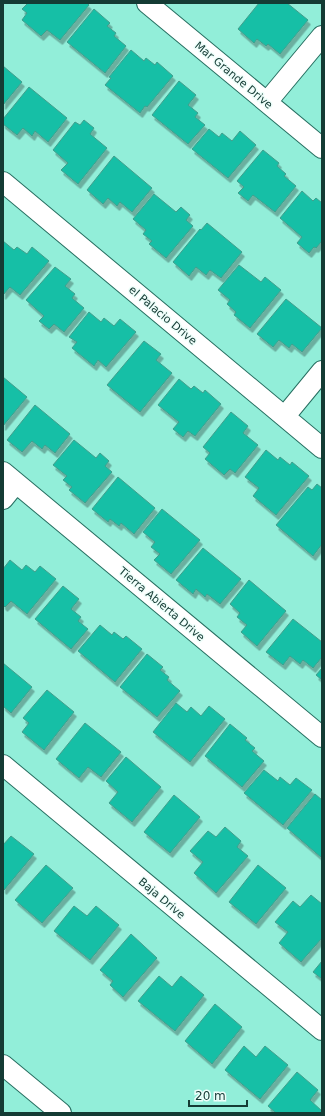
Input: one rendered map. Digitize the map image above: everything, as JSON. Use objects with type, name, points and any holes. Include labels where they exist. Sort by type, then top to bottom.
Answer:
[{"type":"street","name":"Mar Grande Drive","points":[[147,3],[322,148]]},
{"type":"street","points":[[267,102],[322,36]]},
{"type":"street","name":"el Palacio Drive","points":[[3,182],[322,448]]},
{"type":"street","points":[[285,416],[322,371]]},
{"type":"street","points":[[3,499],[10,477]]},
{"type":"street","name":"Tierra Abierta Drive","points":[[10,477],[322,737]]},
{"type":"street","name":"Baja Drive","points":[[3,765],[322,1030]]},
{"type":"street","points":[[3,1065],[61,1113]]},
{"type":"building","points":[[28,3],[87,3],[89,5],[60,40],[47,30],[41,36],[22,20],[27,13],[22,9]]},
{"type":"building","points":[[259,3],[287,3],[308,20],[280,54],[268,44],[266,46],[257,39],[254,43],[238,29]]},
{"type":"building","points":[[94,9],[110,23],[107,26],[116,33],[114,36],[126,46],[105,73],[67,42]]},
{"type":"building","points":[[131,50],[144,61],[146,58],[155,65],[157,62],[173,76],[147,107],[145,106],[140,113],[105,85],[111,78],[109,77]]},
{"type":"building","points":[[3,66],[22,82],[3,105]]},
{"type":"building","points":[[179,81],[196,95],[188,105],[198,113],[195,117],[205,125],[188,144],[152,115]]},
{"type":"building","points":[[29,87],[67,118],[48,142],[35,131],[32,136],[23,128],[17,135],[3,124],[3,119]]},
{"type":"building","points":[[84,120],[94,128],[90,134],[107,148],[78,184],[61,170],[68,163],[53,150],[75,122],[80,125]]},
{"type":"building","points":[[209,129],[219,137],[222,133],[232,141],[240,131],[256,145],[228,178],[192,149]]},
{"type":"building","points":[[263,150],[279,163],[277,166],[286,174],[284,176],[296,186],[275,212],[253,195],[248,201],[238,193],[244,187],[237,181]]},
{"type":"building","points":[[114,156],[152,188],[132,212],[120,202],[117,206],[108,198],[103,204],[87,190]]},
{"type":"building","points":[[302,191],[313,201],[316,198],[322,203],[322,241],[309,253],[297,243],[302,237],[280,218]]},
{"type":"building","points":[[154,194],[176,212],[181,207],[190,215],[186,220],[193,226],[166,258],[149,244],[152,241],[143,234],[146,230],[133,219]]},
{"type":"building","points":[[207,223],[242,252],[221,278],[210,270],[206,275],[196,267],[189,276],[173,262],[200,229],[201,230]]},
{"type":"building","points":[[3,241],[14,250],[17,247],[27,254],[32,247],[49,261],[20,295],[10,287],[3,295]]},
{"type":"building","points":[[239,265],[261,282],[265,277],[281,290],[250,328],[234,315],[236,312],[227,304],[230,300],[218,290]]},
{"type":"building","points":[[55,267],[71,279],[65,286],[75,294],[72,298],[84,308],[64,332],[54,324],[49,329],[39,321],[44,316],[26,300]]},
{"type":"building","points":[[286,299],[322,328],[302,352],[292,344],[289,348],[279,340],[273,347],[257,334]]},
{"type":"building","points":[[89,312],[101,322],[104,318],[114,326],[120,319],[136,332],[106,367],[98,360],[94,366],[72,348],[77,342],[69,337]]},
{"type":"building","points":[[144,341],[161,354],[156,360],[172,373],[140,412],[107,385]]},
{"type":"building","points":[[3,377],[27,397],[3,426]]},
{"type":"building","points":[[179,379],[191,389],[194,386],[203,393],[205,390],[221,404],[195,436],[188,431],[183,437],[173,429],[179,422],[158,405]]},
{"type":"building","points":[[35,405],[70,434],[55,453],[45,445],[42,449],[32,441],[22,452],[7,440]]},
{"type":"building","points":[[231,412],[248,426],[243,433],[258,445],[235,473],[230,469],[224,475],[205,459],[210,453],[203,447]]},
{"type":"building","points":[[74,440],[96,458],[100,453],[109,461],[105,466],[112,472],[85,503],[69,490],[72,487],[63,480],[67,476],[53,465]]},
{"type":"building","points":[[266,450],[278,460],[280,457],[290,465],[292,462],[309,476],[276,515],[253,496],[259,488],[245,477]]},
{"type":"building","points":[[118,477],[155,508],[134,534],[121,523],[119,526],[110,519],[108,522],[92,509]]},
{"type":"building","points":[[317,484],[322,488],[322,544],[313,556],[276,525],[308,487],[312,490]]},
{"type":"building","points":[[162,509],[200,540],[171,574],[154,560],[160,554],[151,547],[155,542],[143,532]]},
{"type":"building","points":[[203,548],[241,579],[220,604],[207,594],[205,597],[196,589],[193,594],[176,580]]},
{"type":"building","points":[[10,560],[22,570],[26,565],[35,572],[40,566],[56,579],[27,614],[11,601],[5,607],[3,605],[3,569]]},
{"type":"building","points":[[249,580],[286,611],[257,646],[241,632],[247,625],[237,617],[240,613],[230,604]]},
{"type":"building","points":[[63,586],[79,599],[71,609],[81,617],[78,621],[88,629],[71,649],[35,619]]},
{"type":"building","points":[[293,619],[322,642],[322,657],[313,668],[303,660],[300,664],[290,656],[283,665],[266,652]]},
{"type":"building","points":[[100,625],[112,635],[114,632],[123,639],[126,636],[142,649],[115,682],[78,651]]},
{"type":"building","points":[[147,654],[163,667],[160,670],[169,677],[167,680],[180,691],[157,717],[120,687]]},
{"type":"building","points":[[3,663],[32,687],[11,713],[3,706]]},
{"type":"building","points":[[322,668],[322,680],[316,675]]},
{"type":"building","points":[[47,690],[74,712],[44,750],[22,732],[29,723],[23,718]]},
{"type":"building","points":[[176,703],[187,712],[191,707],[201,716],[209,706],[225,719],[190,762],[153,732]]},
{"type":"building","points":[[85,723],[121,752],[101,777],[88,767],[79,778],[56,759]]},
{"type":"building","points":[[230,724],[247,738],[245,740],[255,748],[252,751],[264,761],[242,787],[205,756]]},
{"type":"building","points":[[126,757],[161,787],[132,822],[109,803],[118,792],[106,781]]},
{"type":"building","points":[[264,770],[278,781],[280,777],[290,785],[296,778],[312,790],[283,825],[244,793]]},
{"type":"building","points":[[315,794],[322,800],[322,858],[287,828]]},
{"type":"building","points":[[174,795],[200,817],[170,853],[144,832]]},
{"type":"building","points":[[225,827],[241,841],[237,847],[248,856],[216,893],[194,873],[203,862],[190,851],[208,831],[216,837]]},
{"type":"building","points":[[11,836],[34,854],[4,890],[3,845]]},
{"type":"building","points":[[46,865],[73,888],[42,923],[15,900]]},
{"type":"building","points":[[258,865],[286,888],[256,924],[229,902]]},
{"type":"building","points":[[311,895],[322,904],[322,938],[301,962],[279,943],[288,932],[275,922],[293,901],[300,907]]},
{"type":"building","points":[[74,906],[87,916],[96,906],[119,925],[90,960],[54,931]]},
{"type":"building","points":[[131,934],[157,958],[123,997],[110,985],[113,981],[100,970]]},
{"type":"building","points":[[322,961],[322,979],[313,972]]},
{"type":"building","points":[[159,976],[172,987],[181,976],[204,995],[175,1031],[138,1001]]},
{"type":"building","points":[[215,1004],[242,1027],[212,1064],[185,1041]]},
{"type":"building","points":[[244,1046],[256,1057],[265,1046],[288,1065],[260,1099],[225,1070]]},
{"type":"building","points":[[297,1072],[318,1090],[310,1100],[322,1111],[322,1113],[276,1113],[268,1106]]}]
